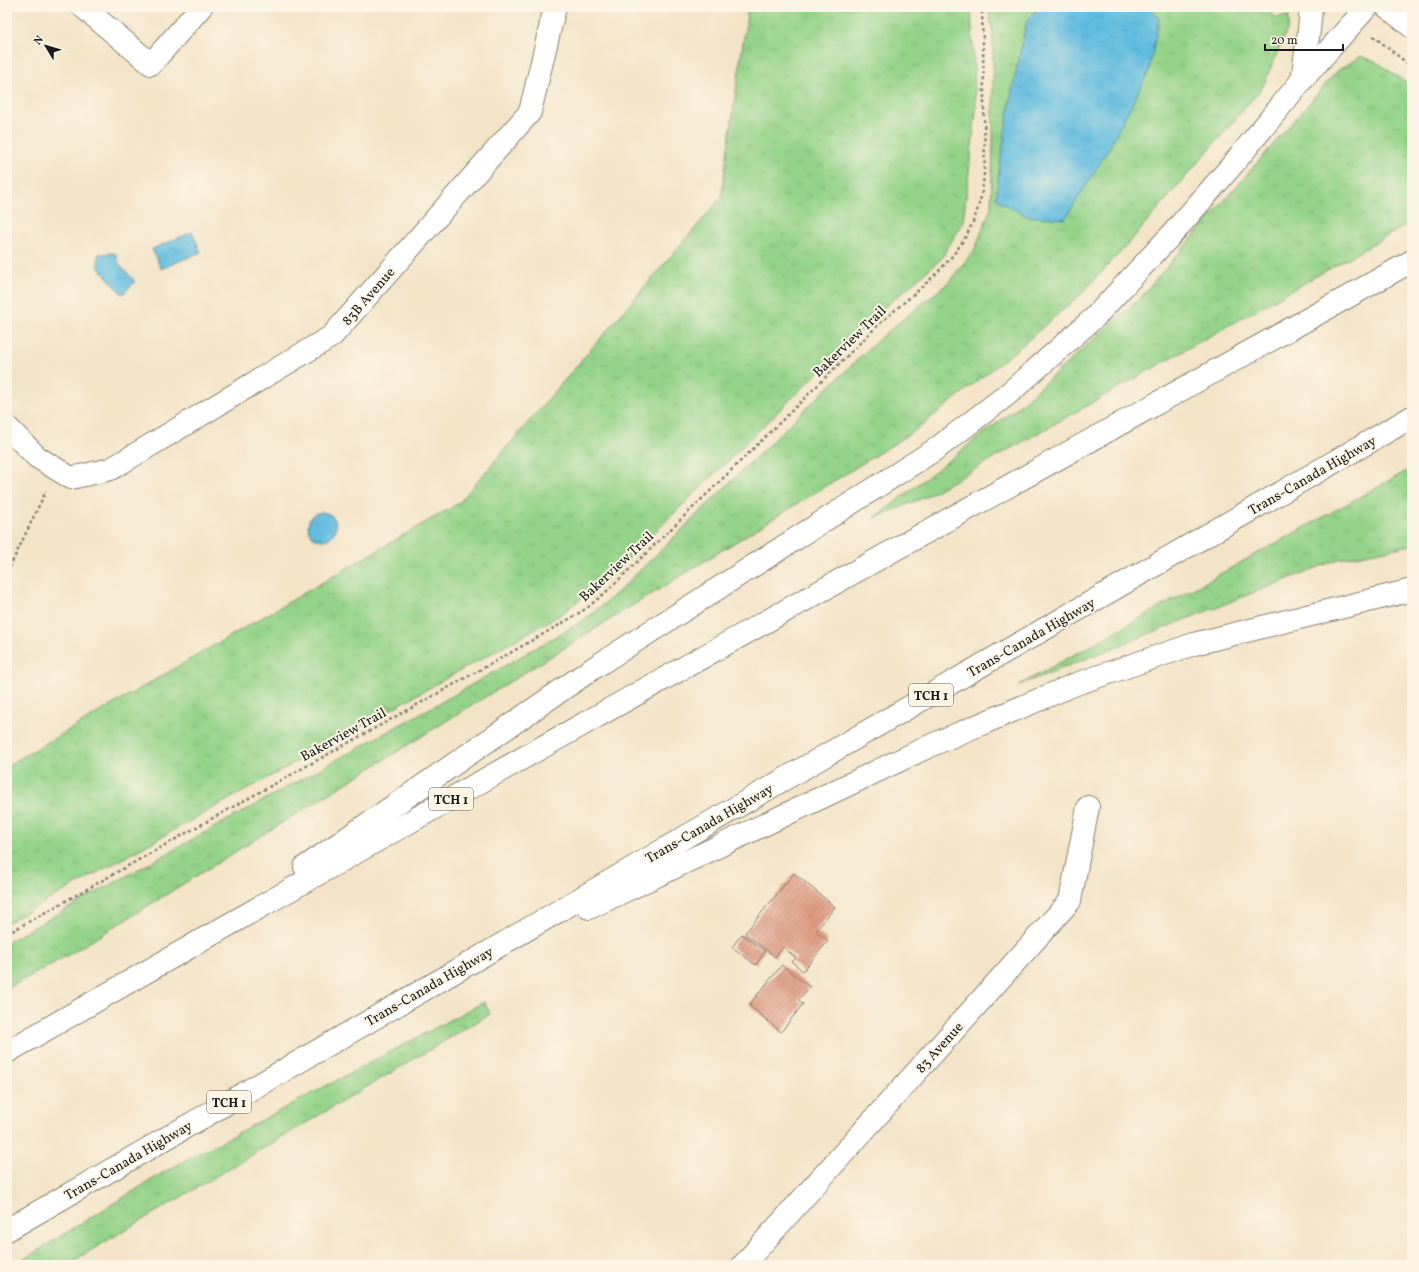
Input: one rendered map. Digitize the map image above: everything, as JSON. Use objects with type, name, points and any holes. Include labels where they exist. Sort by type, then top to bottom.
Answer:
[{"type":"main road","points":[[83,7],[151,64],[201,7]]},
{"type":"main road","name":"83B Avenue","points":[[64,474],[111,469],[332,336],[530,112],[555,7]]},
{"type":"main road","points":[[1302,80],[1311,7]]},
{"type":"main road","points":[[188,948],[592,669],[936,449],[1008,394],[1095,317],[1234,163],[1302,80],[1367,7]]},
{"type":"main road","points":[[1387,7],[1412,27]]},
{"type":"main road","name":"TCH 1","points":[[7,1052],[715,650],[1412,261]]},
{"type":"main road","name":"Trans-Canada Highway","points":[[7,1230],[1412,417]]},
{"type":"main road","points":[[7,427],[37,456],[64,474]]},
{"type":"main road","points":[[451,974],[934,744],[1076,684],[1194,644],[1412,590]]},
{"type":"main road","name":"83 Avenue","points":[[743,1265],[1070,901],[1088,807]]},
{"type":"path","name":"Bakerview Trail","points":[[7,934],[496,661],[587,608],[606,592],[883,320],[938,273],[961,245],[972,226],[977,212],[982,194],[984,169],[984,56],[980,7]]},
{"type":"path","points":[[1276,7],[1284,7]]},
{"type":"path","points":[[1371,35],[1412,68]]},
{"type":"path","points":[[7,573],[64,474]]},
{"type":"green space","points":[[748,7],[971,7],[976,111],[963,222],[941,259],[886,306],[610,576],[560,615],[7,923],[7,766],[459,503],[721,198]]},
{"type":"green space","points":[[988,7],[1271,7],[1272,17],[1289,16],[1288,28],[1262,88],[1128,244],[1080,295],[1014,352],[913,432],[75,951],[7,989],[7,942],[454,695],[584,620],[617,593],[879,339],[948,283],[975,249],[991,208],[993,146],[993,34]]},
{"type":"green space","points":[[1361,56],[1380,64],[1412,87],[1412,222],[925,497],[873,519],[1018,407],[1139,299],[1337,71]]},
{"type":"green space","points":[[1412,468],[1412,545],[1339,559],[1019,685]]},
{"type":"green space","points":[[484,1002],[490,1014],[66,1265],[14,1265],[166,1171]]},
{"type":"water","points":[[1039,7],[1148,7],[1159,19],[1149,71],[1107,152],[1065,219],[1026,216],[996,199],[1000,162],[1012,91],[1027,20]]},
{"type":"water","points":[[192,232],[201,252],[161,269],[152,249]]},
{"type":"water","points":[[99,254],[116,254],[120,265],[134,280],[134,283],[123,294],[98,267]]},
{"type":"water","points":[[322,512],[332,516],[336,526],[332,536],[322,540],[312,536],[308,526],[312,516]]},
{"type":"building","points":[[794,873],[835,907],[816,931],[828,941],[803,971],[792,962],[796,958],[783,947],[775,957],[745,933]]},
{"type":"building","points":[[742,934],[765,951],[756,965],[732,947]]},
{"type":"building","points":[[782,965],[810,987],[798,1000],[803,1004],[781,1032],[749,1005]]}]
